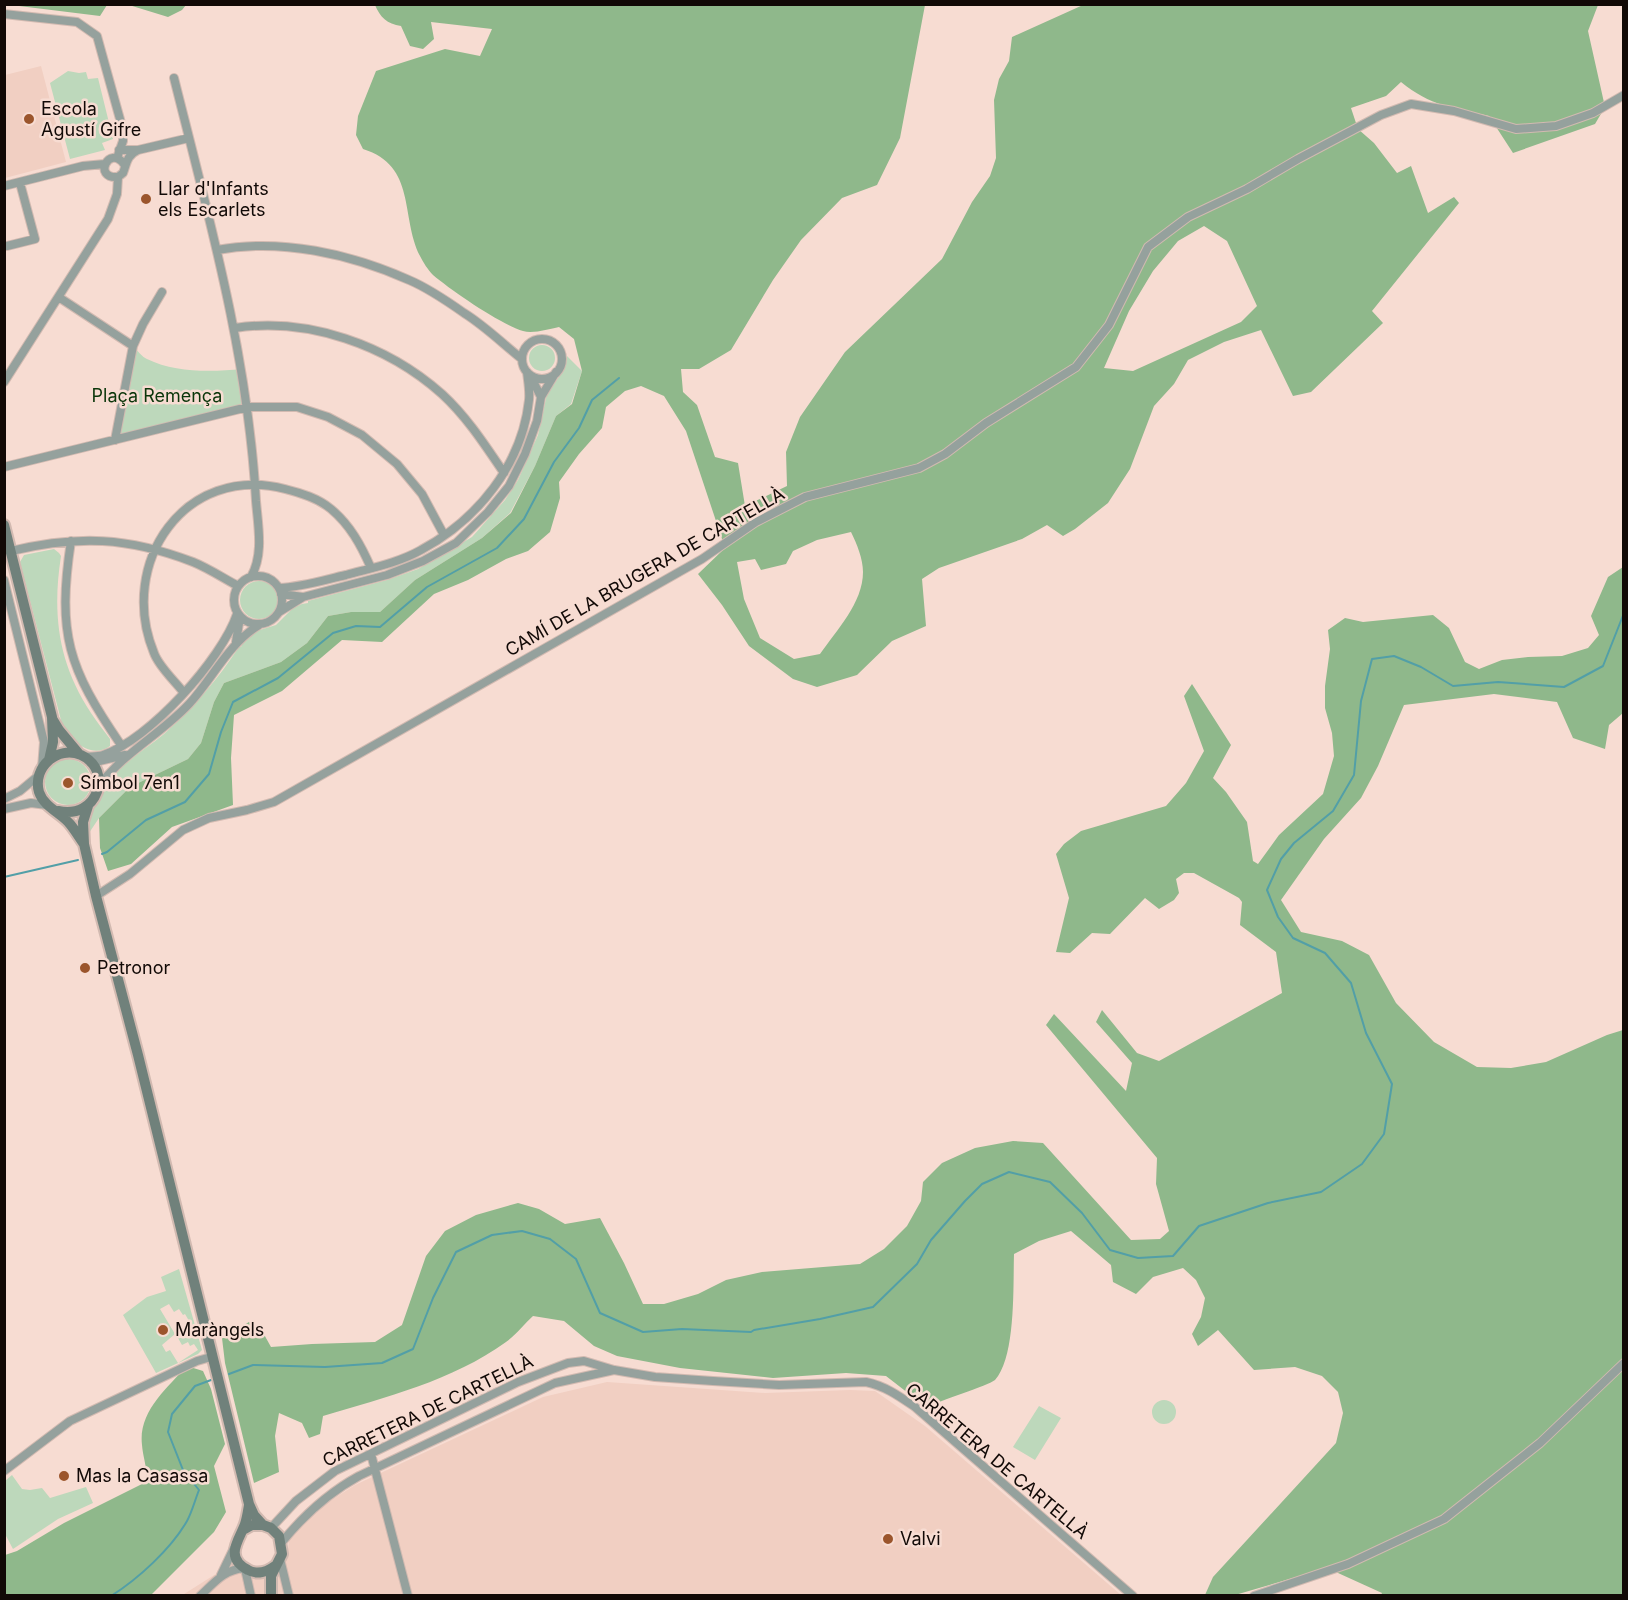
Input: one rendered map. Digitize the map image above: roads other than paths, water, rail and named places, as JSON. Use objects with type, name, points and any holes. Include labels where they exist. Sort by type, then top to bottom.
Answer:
[{"type":"main road","points":[[4,525],[52,717],[53,742],[43,768],[39,792],[47,805],[71,825],[84,844]]},
{"type":"main road","points":[[52,717],[59,730],[98,778],[96,794],[88,806],[83,822],[84,844],[249,1504],[254,1515],[282,1542],[278,1563],[271,1576],[270,1596]]},
{"type":"main road","points":[[43,768],[63,753],[84,758]]},
{"type":"main road","points":[[58,812],[73,813],[88,806]]},
{"type":"main road","points":[[249,1504],[243,1530],[235,1545],[236,1556],[270,1596]]},
{"type":"main road","points":[[243,1530],[252,1525],[267,1526]]},
{"type":"main road","points":[[248,1570],[265,1572],[278,1563]]},
{"type":"street","points":[[4,14],[77,22],[97,36],[123,130],[123,141],[118,154]]},
{"type":"street","points":[[174,78],[235,328],[248,407],[259,557],[264,571],[280,591],[282,603],[279,612]]},
{"type":"street","name":"CAMÍ DE LA BRUGERA DE CARTELLÀ","points":[[96,896],[130,874],[183,830],[209,818],[274,802],[702,559],[756,522],[805,497],[919,468],[945,454],[986,423],[1076,367],[1109,325],[1148,246],[1188,217],[1247,189],[1380,115],[1411,104],[1454,111],[1516,129],[1556,126],[1593,114],[1623,95]]},
{"type":"street","points":[[4,186],[83,166],[105,164],[118,154],[189,138]]},
{"type":"street","points":[[124,164],[131,153],[138,150]]},
{"type":"street","points":[[5,381],[60,298],[108,219],[117,194],[118,177],[124,171],[124,164],[118,154]]},
{"type":"street","points":[[105,164],[107,175],[118,177]]},
{"type":"street","points":[[7,246],[35,239],[20,183]]},
{"type":"street","points":[[217,250],[246,246],[303,250],[349,258],[411,280],[466,314],[522,358],[541,397]]},
{"type":"street","points":[[115,440],[133,346],[162,292]]},
{"type":"street","points":[[60,298],[133,346]]},
{"type":"street","points":[[235,328],[255,325],[304,329],[353,341],[389,358],[425,381],[456,409],[484,442],[504,473]]},
{"type":"street","points":[[98,787],[112,769],[188,705],[236,642],[259,625],[271,621],[279,612],[303,597],[387,575],[423,561],[456,543],[488,512],[509,486],[525,454],[537,421],[541,397],[561,362],[561,353],[550,341],[534,340],[528,345],[522,358]]},
{"type":"street","points":[[529,373],[539,378],[548,378],[556,372]]},
{"type":"street","points":[[280,591],[371,568],[420,551],[468,518],[489,496],[515,451],[529,398],[529,373]]},
{"type":"street","points":[[4,466],[248,407],[297,407],[328,417],[362,435],[397,464],[422,494],[444,535]]},
{"type":"street","points":[[184,693],[154,656],[143,620],[143,586],[154,549],[168,527],[190,505],[223,490],[255,485],[277,487],[305,494],[329,507],[349,527],[363,549],[371,568]]},
{"type":"street","points":[[11,551],[70,541],[109,540],[134,543],[195,563],[238,585]]},
{"type":"street","points":[[70,541],[64,604],[69,645],[75,668],[84,687],[121,745]]},
{"type":"street","points":[[251,577],[259,557]]},
{"type":"street","points":[[236,642],[239,615],[233,600],[238,585],[251,577],[259,576],[270,579]]},
{"type":"street","points":[[4,580],[44,742],[43,768],[20,791],[4,799]]},
{"type":"street","points":[[280,591],[303,597]]},
{"type":"street","points":[[84,758],[101,755],[121,745],[157,718],[184,693],[208,665],[239,615]]},
{"type":"street","points":[[239,615],[249,623],[259,625]]},
{"type":"street","points":[[84,758],[113,759],[129,754]]},
{"type":"street","points":[[4,809],[31,803],[47,805]]},
{"type":"street","points":[[4,1471],[70,1421],[197,1361],[212,1361]]},
{"type":"street","points":[[578,1361],[582,1367],[581,1376]]},
{"type":"street","name":"CARRETERA DE CARTELLÀ","points":[[267,1526],[314,1485],[335,1471],[540,1373],[578,1361],[655,1377],[779,1385],[866,1382],[878,1384],[915,1407],[1133,1596]]},
{"type":"street","points":[[1254,1596],[1348,1563],[1405,1539],[1444,1519],[1540,1443],[1623,1363]]},
{"type":"street","name":"CARRETERA DE CARTELLÀ","points":[[282,1542],[306,1514],[343,1484],[545,1388],[581,1376],[614,1370]]},
{"type":"street","points":[[370,1454],[408,1596]]},
{"type":"street","points":[[220,1576],[235,1545]]},
{"type":"street","points":[[278,1563],[289,1596]]},
{"type":"street","points":[[200,1596],[220,1576],[232,1569],[248,1570],[251,1596]]},
{"type":"waterway","points":[[102,854],[146,820],[185,802],[209,774],[221,732],[233,702],[278,678],[333,633],[356,626],[380,627],[427,587],[497,548],[524,519],[554,462],[579,428],[592,400],[619,378]]},
{"type":"waterway","points":[[229,1374],[253,1365],[325,1367],[382,1363],[413,1349],[433,1298],[456,1252],[492,1235],[522,1231],[550,1239],[576,1259],[600,1313],[643,1332],[682,1329],[751,1332],[873,1307],[917,1264],[931,1240],[982,1184],[1009,1172],[1050,1182],[1082,1213],[1110,1250],[1138,1258],[1173,1256],[1199,1226],[1268,1203],[1321,1192],[1362,1164],[1384,1134],[1392,1084],[1366,1033],[1351,983],[1325,953],[1293,938],[1278,917],[1267,890],[1281,859],[1294,843],[1333,811],[1354,775],[1361,701],[1372,659],[1394,656],[1421,667],[1453,686],[1498,682],[1564,687],[1603,666],[1624,613]]},
{"type":"waterway","points":[[4,877],[78,860]]},
{"type":"waterway","points":[[111,1596],[153,1563],[180,1532],[189,1517],[199,1490],[183,1470],[168,1432],[172,1414],[195,1386],[211,1380]]},
{"type":"place","name":"Escola Agustí Gifre","points":[[29,119]]},
{"type":"place","name":"Llar d'Infants els Escarlets","points":[[146,199]]},
{"type":"place","name":"Símbol 7en1","points":[[68,783]]},
{"type":"place","name":"Petronor","points":[[85,968]]},
{"type":"place","name":"Maràngels","points":[[163,1330]]},
{"type":"place","name":"Mas la Casassa","points":[[64,1476]]},
{"type":"place","name":"Valvi","points":[[888,1539]]},
{"type":"park label","name":"Plaça Remença","points":[[157,396]]}]
